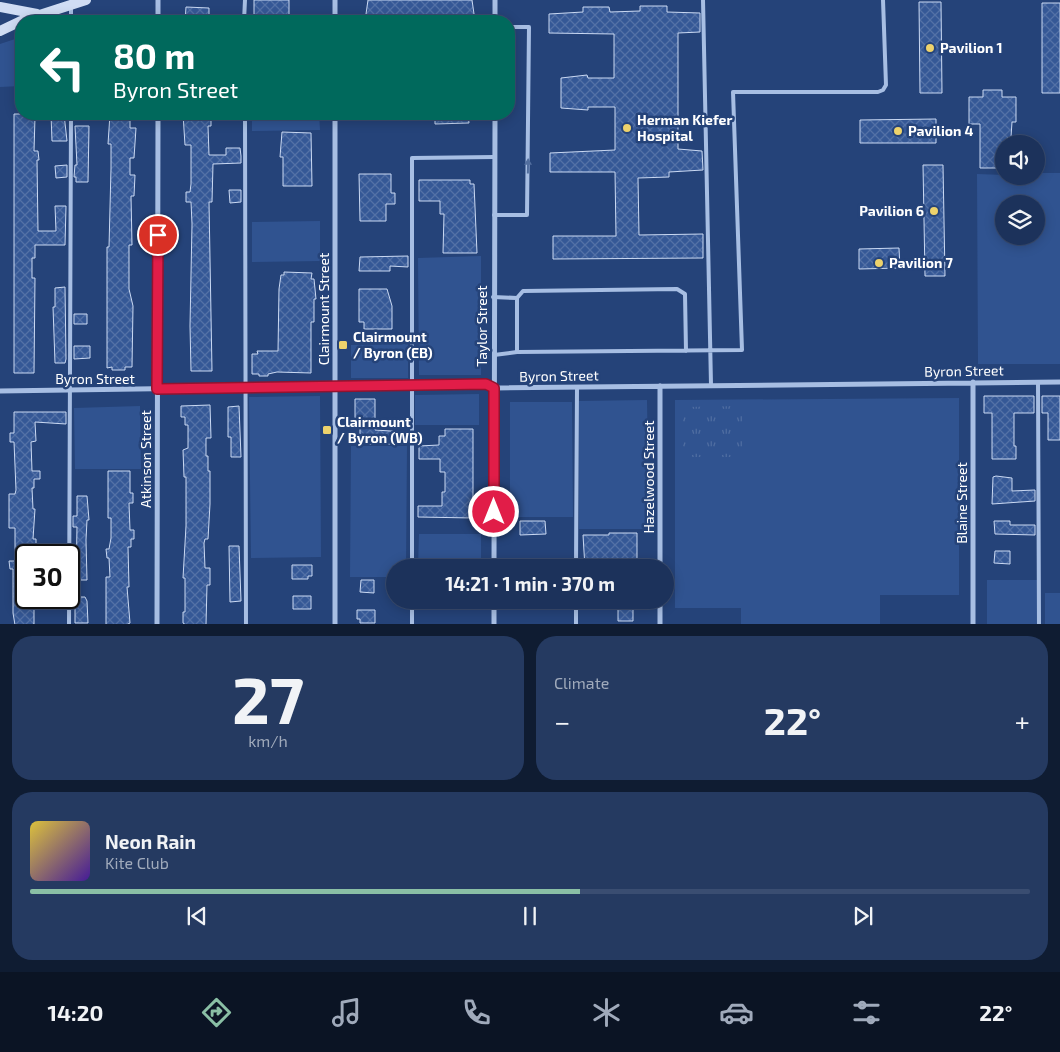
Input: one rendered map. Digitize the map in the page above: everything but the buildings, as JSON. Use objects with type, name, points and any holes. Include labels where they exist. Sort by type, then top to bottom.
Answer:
[{"type":"main road","points":[[0,7],[38,14],[86,0]]},
{"type":"main road","points":[[0,31],[15,24]]},
{"type":"street","points":[[158,0],[158,15]]},
{"type":"street","points":[[335,0],[335,15]]},
{"type":"street","points":[[495,0],[495,15]]},
{"type":"street","name":"Atkinson Street","points":[[157,624],[158,120]]},
{"type":"street","name":"Clairmount Street","points":[[335,120],[335,624]]},
{"type":"street","name":"Taylor Street","points":[[494,559],[493,297],[495,120]]},
{"type":"street","name":"Blaine Street","points":[[973,382],[973,624]]},
{"type":"street","name":"Byron Street","points":[[0,390],[481,384],[494,388],[1060,382]]},
{"type":"street","name":"Hazelwood Street","points":[[660,386],[660,559]]},
{"type":"street","points":[[494,609],[494,624]]},
{"type":"street","points":[[660,609],[660,624]]},
{"type":"lane","points":[[244,15],[245,0]]},
{"type":"lane","points":[[703,0],[710,385]]},
{"type":"lane","points":[[494,355],[517,352],[742,350],[734,92],[878,92],[883,90],[886,85],[883,0]]},
{"type":"lane","points":[[70,15],[71,5]]},
{"type":"lane","points":[[494,215],[527,215],[529,26],[515,27]]},
{"type":"lane","points":[[69,624],[71,120]]},
{"type":"lane","points":[[245,120],[246,624]]},
{"type":"lane","points":[[412,559],[412,158],[494,157]]},
{"type":"lane","points":[[493,297],[517,298],[524,292],[682,290],[685,294],[686,351]]},
{"type":"lane","points":[[517,298],[517,352]]},
{"type":"lane","points":[[1038,382],[1039,624]]},
{"type":"lane","points":[[576,559],[577,387]]},
{"type":"lane","points":[[412,609],[412,624]]},
{"type":"lane","points":[[576,609],[576,624]]},
{"type":"green space","points":[[15,39],[15,86],[0,87],[0,44]]},
{"type":"green space","points":[[252,120],[319,120],[320,130],[252,131]]},
{"type":"green space","points":[[1045,173],[1060,173],[1060,364],[978,364],[977,174],[995,175],[995,185],[1045,185]]},
{"type":"green space","points":[[320,221],[320,261],[252,262],[252,222]]},
{"type":"green space","points":[[481,256],[481,375],[419,375],[418,258]]},
{"type":"green space","points":[[408,344],[408,378],[351,378],[351,345]]},
{"type":"green space","points":[[479,394],[479,425],[415,425],[415,395]]},
{"type":"green space","points":[[320,396],[321,557],[251,558],[249,397]]},
{"type":"green space","points":[[959,398],[959,595],[880,595],[880,624],[741,624],[741,608],[675,608],[675,400]]},
{"type":"green space","points":[[647,400],[649,529],[579,529],[579,401]]},
{"type":"green space","points":[[510,402],[572,402],[573,517],[510,517]]},
{"type":"green space","points":[[140,406],[141,469],[75,469],[74,408]]},
{"type":"green space","points":[[742,406],[742,457],[683,457],[683,407]]},
{"type":"green space","points":[[351,446],[407,446],[406,559],[386,559],[386,577],[350,577]]},
{"type":"green space","points":[[419,534],[481,534],[481,559],[418,559]]},
{"type":"green space","points":[[987,580],[1037,580],[1037,624],[987,624]]},
{"type":"green space","points":[[1045,593],[1060,593],[1060,624],[1045,624]]},
{"type":"place","name":"Pavilion 1","points":[[930,48]]},
{"type":"place","name":"Herman Kiefer Hospital","points":[[627,128]]},
{"type":"place","name":"Pavilion 4","points":[[898,131]]},
{"type":"place","name":"Pavilion 6","points":[[934,211]]},
{"type":"place","name":"Pavilion 7","points":[[879,263]]},
{"type":"place","name":"Clairmount / Byron (EB)","points":[[343,345]]},
{"type":"place","name":"Clairmount / Byron (WB)","points":[[327,430]]},
{"type":"route","points":[[158,235],[157,389],[486,384],[494,388],[494,512]]}]
